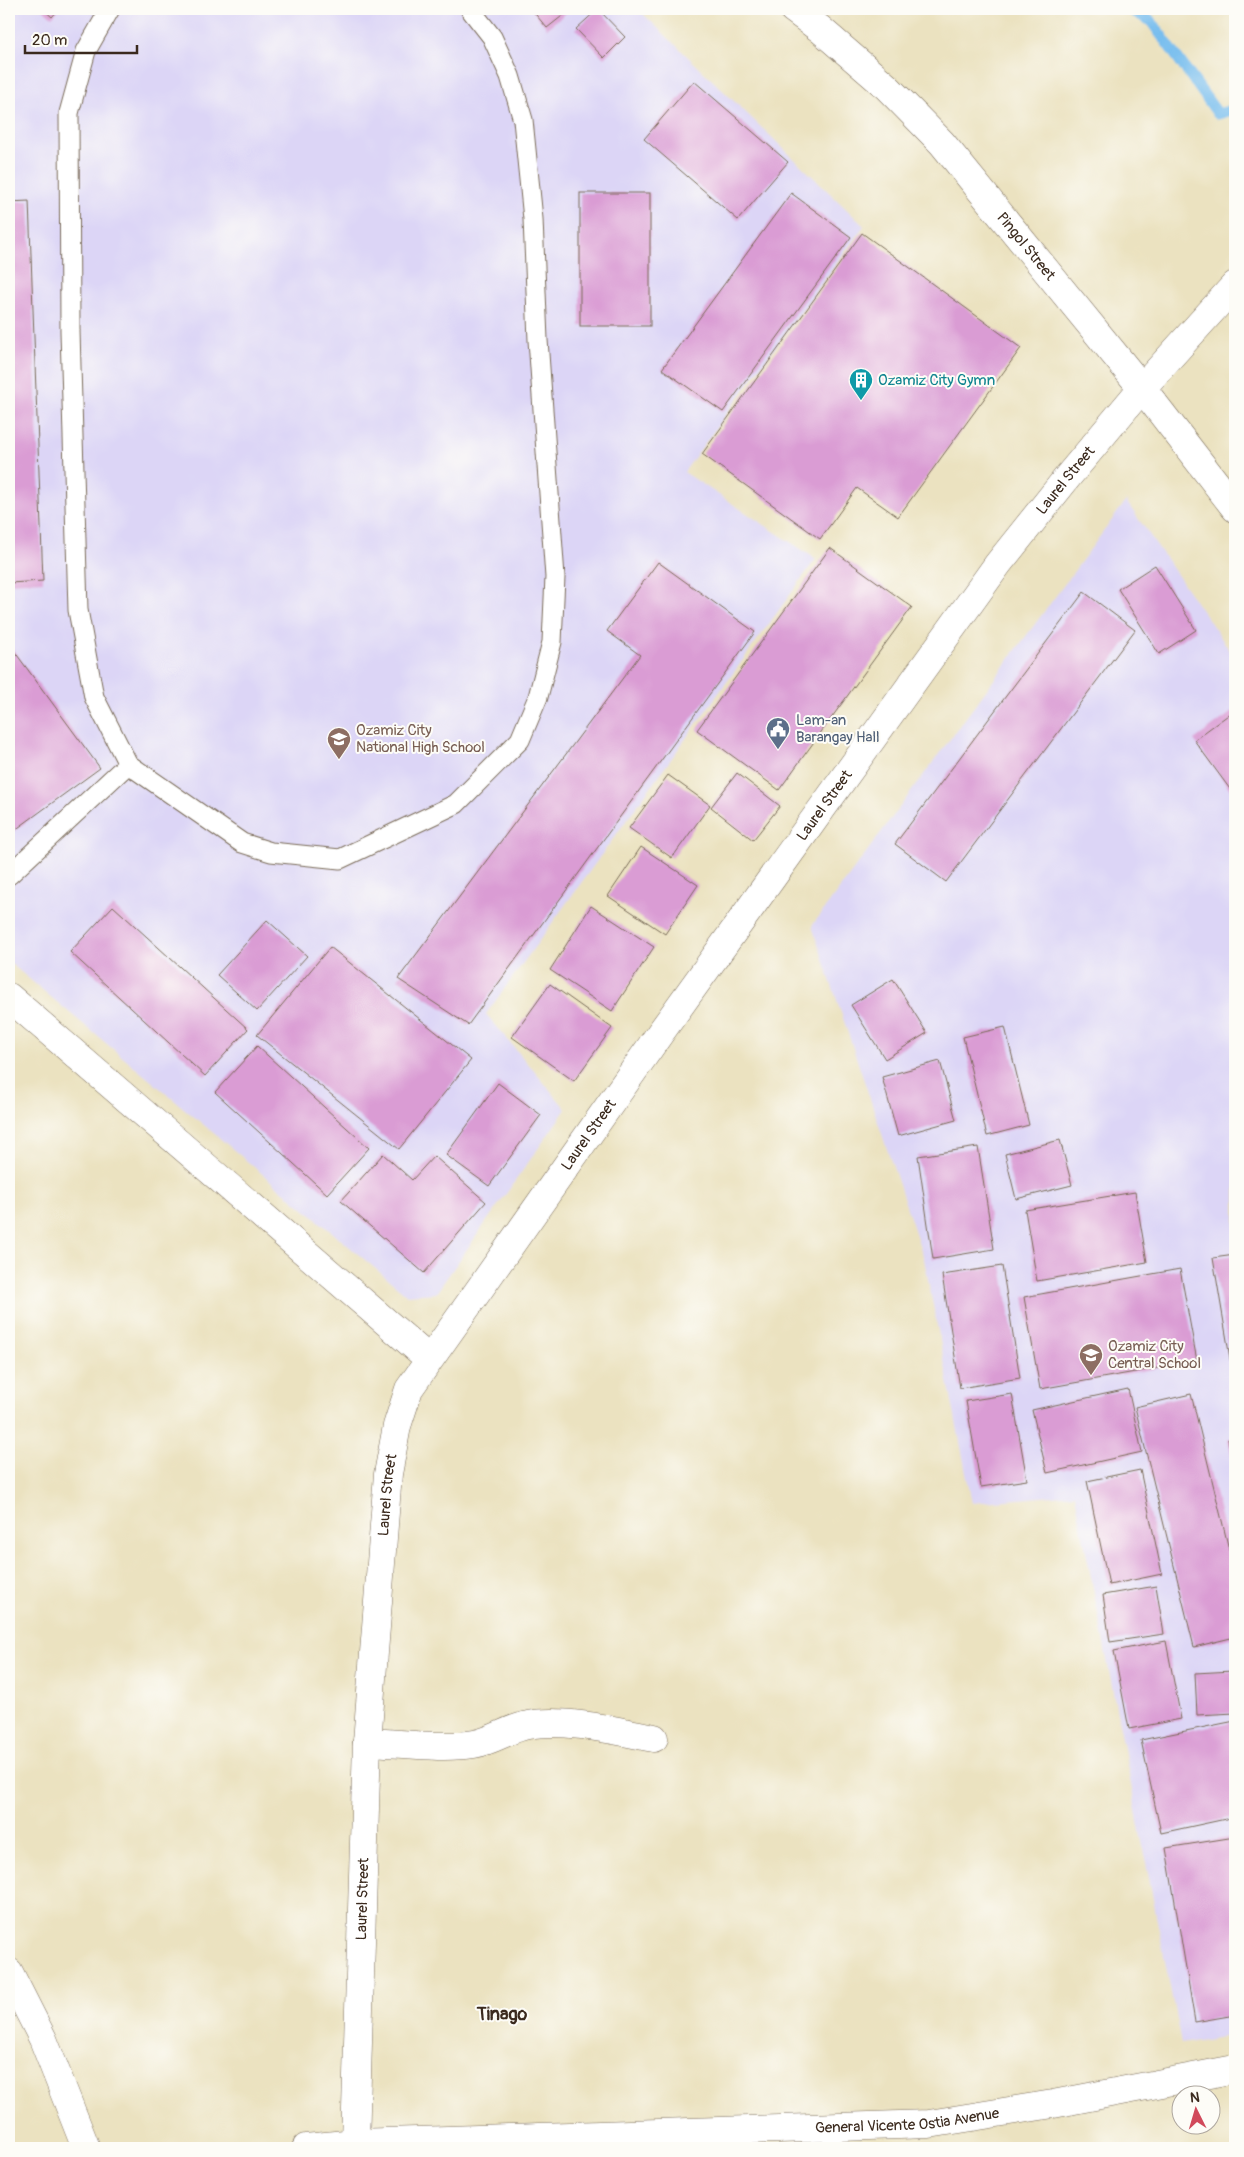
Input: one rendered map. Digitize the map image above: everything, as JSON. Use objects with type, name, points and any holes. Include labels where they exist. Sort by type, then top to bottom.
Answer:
[{"type":"street","name":"Pingol Street","points":[[793,9],[820,29],[887,86],[942,143],[1142,388],[1235,508]]},
{"type":"street","name":"Laurel Street","points":[[355,2143],[367,1742],[388,1474],[396,1426],[409,1388],[667,1024],[998,564],[1142,388],[1235,284]]},
{"type":"street","points":[[9,997],[429,1359]]},
{"type":"street","points":[[367,1742],[475,1744],[529,1725],[551,1724],[598,1727],[654,1738]]},
{"type":"street","points":[[9,1972],[43,2039],[86,2148]]},
{"type":"street","name":"General Vicente Ostia Avenue","points":[[306,2148],[355,2143],[929,2124],[1053,2104],[1235,2069]]},
{"type":"lane","points":[[110,9],[86,51],[69,112],[70,331],[78,610],[94,697],[128,764],[242,843],[271,852],[340,859],[456,804],[520,740],[538,697],[552,642],[555,577],[538,340],[533,219],[523,120],[510,76],[492,37],[470,9]]},
{"type":"lane","points":[[9,874],[128,764]]},
{"type":"shaded area","name":"Ozamiz City National High School","points":[[9,9],[638,9],[864,226],[684,472],[816,559],[486,1014],[566,1109],[436,1293],[407,1295],[9,962]]},
{"type":"shaded area","name":"Ozamiz City Central School","points":[[1126,501],[1235,658],[1235,2035],[1181,2044],[1075,1494],[972,1503],[924,1259],[812,926]]},
{"type":"building","points":[[43,9],[59,9],[52,17]]},
{"type":"building","points":[[531,9],[571,9],[547,28]]},
{"type":"building","points":[[598,9],[625,37],[604,58],[576,29]]},
{"type":"building","points":[[694,81],[788,162],[738,220],[644,139]]},
{"type":"building","points":[[580,193],[650,193],[650,326],[580,326]]},
{"type":"building","points":[[791,193],[851,237],[723,412],[662,369]]},
{"type":"building","points":[[29,201],[43,581],[9,583],[9,202]]},
{"type":"building","name":"Ozamiz City Gymn","points":[[862,233],[1021,348],[898,517],[857,488],[820,539],[702,454]]},
{"type":"building","points":[[830,548],[912,607],[779,790],[697,730]]},
{"type":"building","points":[[658,562],[755,632],[468,1025],[398,979],[640,655],[607,631]]},
{"type":"building","points":[[1155,565],[1196,630],[1159,654],[1118,589]]},
{"type":"building","points":[[1084,592],[1135,630],[946,882],[895,844]]},
{"type":"building","points":[[9,644],[100,768],[11,833],[9,829]]},
{"type":"building","points":[[1235,710],[1235,796],[1194,740]]},
{"type":"building","points":[[737,773],[780,806],[753,840],[711,807]]},
{"type":"building","points":[[668,775],[710,805],[672,858],[629,828]]},
{"type":"building","points":[[641,847],[698,885],[665,934],[608,896]]},
{"type":"building","points":[[113,906],[248,1029],[205,1076],[70,952]]},
{"type":"building","points":[[591,906],[654,947],[612,1011],[550,970]]},
{"type":"building","points":[[267,920],[307,956],[257,1011],[217,975]]},
{"type":"building","points":[[330,947],[471,1060],[399,1149],[257,1035]]},
{"type":"building","points":[[893,979],[927,1033],[885,1059],[851,1005]]},
{"type":"building","points":[[550,984],[612,1028],[574,1081],[512,1037]]},
{"type":"building","points":[[1005,1027],[1029,1125],[987,1136],[963,1037]]},
{"type":"building","points":[[257,1046],[369,1148],[327,1194],[215,1092]]},
{"type":"building","points":[[940,1061],[956,1120],[898,1136],[882,1077]]},
{"type":"building","points":[[498,1083],[541,1115],[489,1186],[446,1155]]},
{"type":"building","points":[[1060,1140],[1072,1185],[1016,1199],[1005,1154]]},
{"type":"building","points":[[978,1147],[994,1249],[933,1259],[918,1156]]},
{"type":"building","points":[[383,1154],[412,1180],[434,1156],[486,1202],[424,1273],[341,1201]]},
{"type":"building","points":[[1135,1192],[1147,1262],[1037,1281],[1025,1210]]},
{"type":"building","points":[[1235,1255],[1235,1382],[1234,1382],[1213,1258]]},
{"type":"building","points":[[1002,1266],[1020,1378],[960,1388],[942,1275]]},
{"type":"building","points":[[1180,1269],[1197,1361],[1040,1389],[1024,1297]]},
{"type":"building","points":[[1128,1389],[1142,1452],[1047,1473],[1032,1410]]},
{"type":"building","points":[[1012,1394],[1027,1480],[981,1487],[966,1401]]},
{"type":"building","points":[[1191,1394],[1235,1574],[1235,1637],[1194,1647],[1135,1407]]},
{"type":"building","points":[[1235,1437],[1235,1467],[1234,1467],[1228,1439]]},
{"type":"building","points":[[1140,1470],[1162,1574],[1109,1585],[1087,1481]]},
{"type":"building","points":[[1156,1586],[1164,1634],[1110,1642],[1103,1595]]},
{"type":"building","points":[[1166,1641],[1181,1719],[1129,1729],[1114,1651]]},
{"type":"building","points":[[1233,1671],[1235,1713],[1197,1715],[1195,1673]]},
{"type":"building","points":[[1235,1721],[1235,1817],[1161,1833],[1141,1740]]},
{"type":"building","points":[[1235,1837],[1235,2015],[1195,2022],[1166,1848]]},
{"type":"waterway","points":[[1129,9],[1151,21],[1218,114],[1235,109]]},
{"type":"place","name":"Ozamiz City Gymn","points":[[861,401]]},
{"type":"place","name":"Lam-an Barangay Hall","points":[[778,750]]},
{"type":"place","name":"Ozamiz City National High School","points":[[339,760]]},
{"type":"place","name":"Ozamiz City Central School","points":[[1091,1376]]},
{"type":"district","name":"Tinago","points":[[502,2014]]}]
